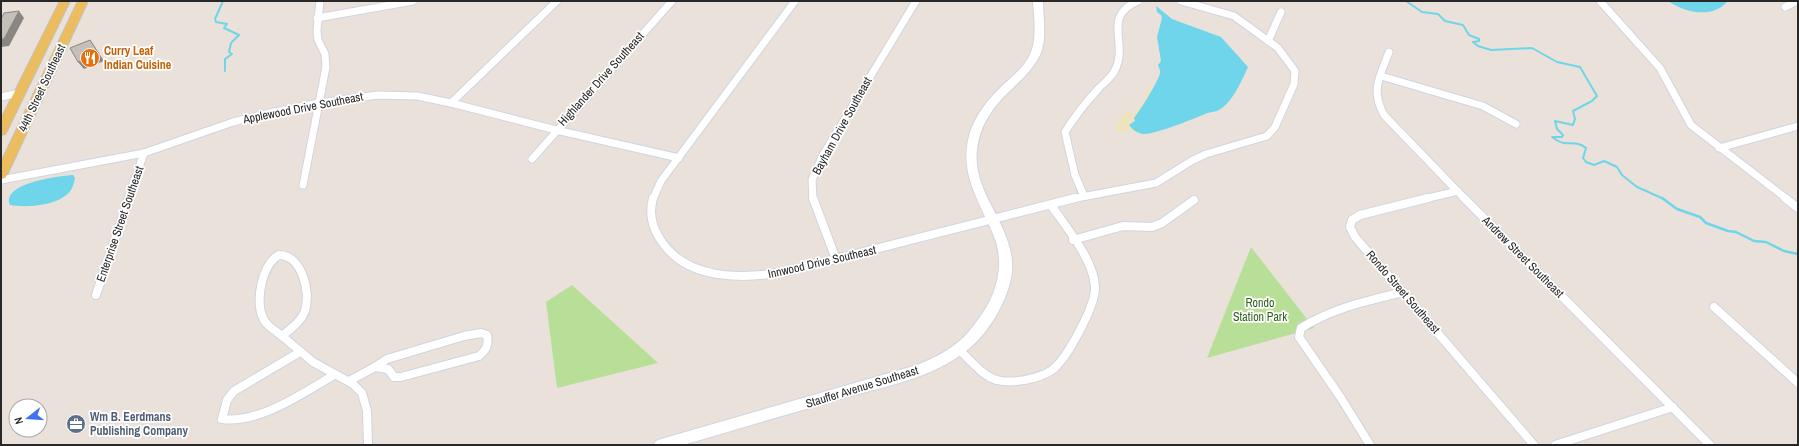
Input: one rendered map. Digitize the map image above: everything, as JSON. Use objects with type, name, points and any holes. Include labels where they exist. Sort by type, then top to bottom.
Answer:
[{"type":"main road","name":"44th Street Southeast","points":[[1,131],[65,1]]},
{"type":"main road","name":"44th Street Southeast","points":[[1,175],[83,1]]},
{"type":"main road","points":[[20,93],[20,108],[33,108]]},
{"type":"street","points":[[303,185],[325,74],[326,58],[319,42],[317,18],[320,1]]},
{"type":"street","points":[[317,18],[413,1]]},
{"type":"street","points":[[451,104],[557,1]]},
{"type":"street","name":"Highlander Drive Southeast","points":[[532,159],[556,130],[672,1]]},
{"type":"street","name":"Innwood Drive Southeast","points":[[795,1],[661,181],[652,202],[651,215],[654,229],[662,243],[673,255],[686,264],[705,272],[729,276],[758,276],[836,259],[1084,196],[1156,183],[1193,160],[1206,154],[1267,136],[1275,127],[1294,84],[1295,71],[1278,48],[1234,16],[1181,1]]},
{"type":"street","name":"Bayham Drive Southeast","points":[[836,259],[813,202],[812,180],[821,160],[916,1]]},
{"type":"street","name":"Stauffer Avenue Southeast","points":[[661,445],[921,370],[959,350],[976,334],[991,315],[1003,290],[1006,267],[1005,253],[1000,235],[978,192],[974,180],[972,169],[972,146],[977,128],[986,112],[1002,92],[1027,67],[1036,52],[1040,37],[1038,1]]},
{"type":"street","points":[[1084,196],[1075,175],[1065,132],[1082,107],[1115,70],[1120,48],[1117,22],[1122,11],[1138,1]]},
{"type":"street","points":[[1600,1],[1660,68],[1690,125],[1798,208]]},
{"type":"street","points":[[1785,7],[1797,1]]},
{"type":"street","points":[[1268,41],[1281,12]]},
{"type":"street","name":"Andrew Street Southeast","points":[[1389,52],[1377,85],[1376,95],[1378,104],[1384,115],[1416,150],[1710,445]]},
{"type":"street","points":[[1381,76],[1483,106],[1516,124]]},
{"type":"street","points":[[1,97],[20,93]]},
{"type":"street","name":"Applewood Drive Southeast","points":[[1,180],[144,153],[233,122],[319,103],[353,98],[399,95],[417,96],[679,158]]},
{"type":"street","points":[[1719,148],[1798,126]]},
{"type":"street","name":"Enterprise Street Southeast","points":[[96,295],[144,153]]},
{"type":"street","name":"Rondo Street Southeast","points":[[1458,191],[1360,215],[1352,220],[1350,226],[1356,237],[1534,445]]},
{"type":"street","points":[[1073,240],[1123,226],[1152,227],[1162,223],[1194,200]]},
{"type":"street","points":[[959,350],[994,380],[1008,382],[1020,380],[1052,371],[1059,365],[1093,304],[1095,284],[1090,270],[1051,205]]},
{"type":"street","points":[[282,336],[302,317],[305,309],[306,297],[305,287],[297,265],[286,255],[279,255],[273,258],[268,264],[261,295],[262,315],[268,325],[300,352],[334,375],[349,381],[363,393],[368,414],[368,445]]},
{"type":"street","points":[[1370,445],[1341,398],[1299,336],[1301,328],[1315,318],[1329,312],[1403,292]]},
{"type":"street","points":[[1714,307],[1798,383]]},
{"type":"street","points":[[349,381],[387,359],[464,336],[481,333],[487,335],[489,341],[487,350],[479,356],[401,376],[394,376],[388,369],[375,367]]},
{"type":"street","points":[[300,352],[234,391],[227,400],[222,419],[229,422],[246,419],[266,412],[334,375]]},
{"type":"street","points":[[1555,445],[1673,407]]},
{"type":"green space","name":"Rondo Station Park","points":[[1251,247],[1314,328],[1207,358]]},
{"type":"green space","points":[[572,285],[658,363],[557,388],[546,302]]},
{"type":"sand","points":[[1152,86],[1149,97],[1135,118],[1132,129],[1141,134],[1132,132],[1127,128],[1126,132],[1116,133],[1116,127],[1120,119],[1127,111],[1133,115],[1135,114],[1146,97],[1148,87]]},
{"type":"water","points":[[1668,1],[1728,1],[1722,7],[1707,12],[1699,12],[1683,9]]},
{"type":"water","points":[[1156,6],[1172,19],[1221,37],[1248,67],[1229,102],[1219,110],[1164,129],[1143,134],[1135,131],[1129,125],[1135,121],[1134,118],[1150,94],[1160,71],[1158,65],[1161,61],[1157,37],[1162,18],[1157,12]]},
{"type":"water","points":[[73,175],[75,178],[72,189],[59,200],[34,206],[10,205],[10,197],[14,191],[22,186],[45,179]]},
{"type":"building","points":[[19,11],[4,39],[1,39],[1,19],[4,13]]},
{"type":"building","points":[[90,40],[99,54],[78,62],[70,48]]},
{"type":"waterway","points":[[223,1],[215,19],[216,22],[227,24],[224,28],[239,35],[231,43],[229,52],[232,54],[225,59],[225,71]]},
{"type":"waterway","points":[[1406,1],[1422,12],[1438,14],[1445,21],[1463,25],[1469,35],[1479,39],[1479,41],[1473,42],[1478,46],[1491,50],[1532,48],[1557,62],[1580,67],[1597,96],[1592,101],[1573,111],[1575,119],[1573,125],[1555,121],[1557,129],[1563,135],[1562,137],[1552,137],[1562,143],[1578,144],[1583,146],[1586,148],[1583,158],[1586,162],[1594,165],[1604,161],[1617,167],[1622,175],[1637,187],[1662,198]]},
{"type":"waterway","points":[[1662,198],[1677,209],[1700,217],[1706,223],[1728,231],[1736,232],[1754,241],[1766,242],[1784,251],[1798,254]]},
{"type":"place","name":"Curry Leaf Indian Cuisine","points":[[90,58]]},
{"type":"place","name":"Wm B. Eerdmans Publishing Company","points":[[76,424]]}]
